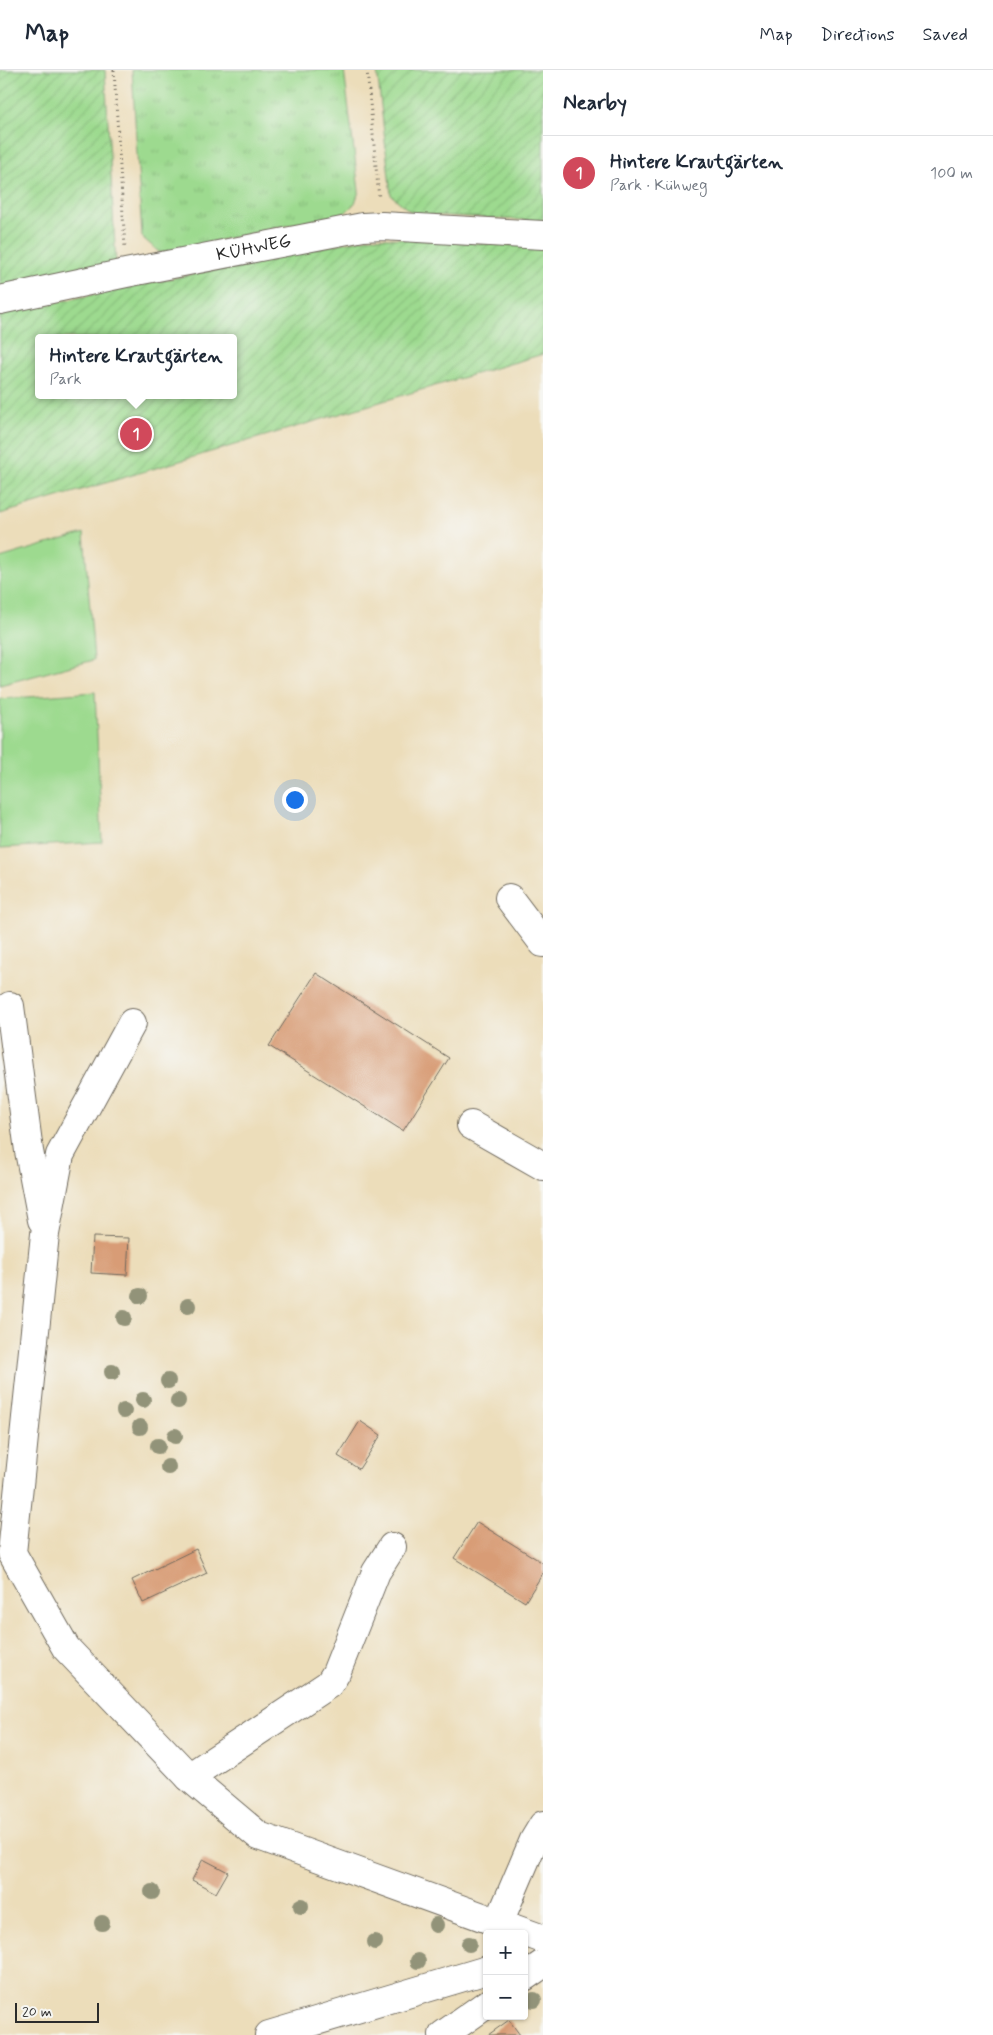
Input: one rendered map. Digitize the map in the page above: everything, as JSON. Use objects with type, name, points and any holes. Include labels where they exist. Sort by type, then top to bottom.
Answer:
[{"type":"street","name":"KÜHWEG","points":[[0,300],[126,273],[363,227],[382,226],[543,235]]},
{"type":"street","points":[[509,898],[543,943]]},
{"type":"street","points":[[10,1006],[29,1151],[45,1234]]},
{"type":"street","points":[[132,1023],[60,1155],[45,1234],[12,1553],[66,1648],[189,1777],[258,1836],[543,1939]]},
{"type":"street","points":[[471,1125],[543,1166]]},
{"type":"street","points":[[189,1777],[329,1684],[336,1673],[376,1572],[392,1547]]},
{"type":"street","points":[[499,1922],[534,1840],[543,1825]]},
{"type":"street","points":[[528,1959],[543,1954]]},
{"type":"street","points":[[527,1975],[543,1964]]},
{"type":"street","points":[[269,2035],[483,1971]]},
{"type":"street","points":[[443,2035],[483,2007]]},
{"type":"path","points":[[114,70],[126,273]]},
{"type":"path","points":[[366,70],[382,226]]},
{"type":"green space","points":[[0,70],[105,70],[116,264],[0,288]]},
{"type":"green space","points":[[132,70],[344,70],[359,191],[355,203],[345,213],[160,253],[142,237]]},
{"type":"green space","points":[[377,70],[543,70],[543,221],[413,214],[391,195]]},
{"type":"green space","points":[[372,237],[543,247],[543,354],[0,514],[0,314]]},
{"type":"green space","points":[[84,533],[94,660],[0,685],[0,558]]},
{"type":"green space","points":[[95,692],[102,842],[0,848],[0,699]]},
{"type":"building","points":[[316,973],[449,1058],[403,1131],[269,1046]]},
{"type":"building","points":[[93,1237],[129,1238],[127,1275],[91,1273]]},
{"type":"building","points":[[360,1421],[381,1435],[359,1469],[338,1456]]},
{"type":"building","points":[[477,1522],[543,1563],[543,1573],[525,1602],[454,1558]]},
{"type":"building","points":[[196,1549],[207,1573],[143,1603],[132,1580]]},
{"type":"building","points":[[203,1859],[228,1872],[216,1893],[192,1880]]},
{"type":"building","points":[[509,2020],[520,2035],[488,2035]]},
{"type":"place","name":"Hintere Krautgärten","points":[[136,434]]}]
